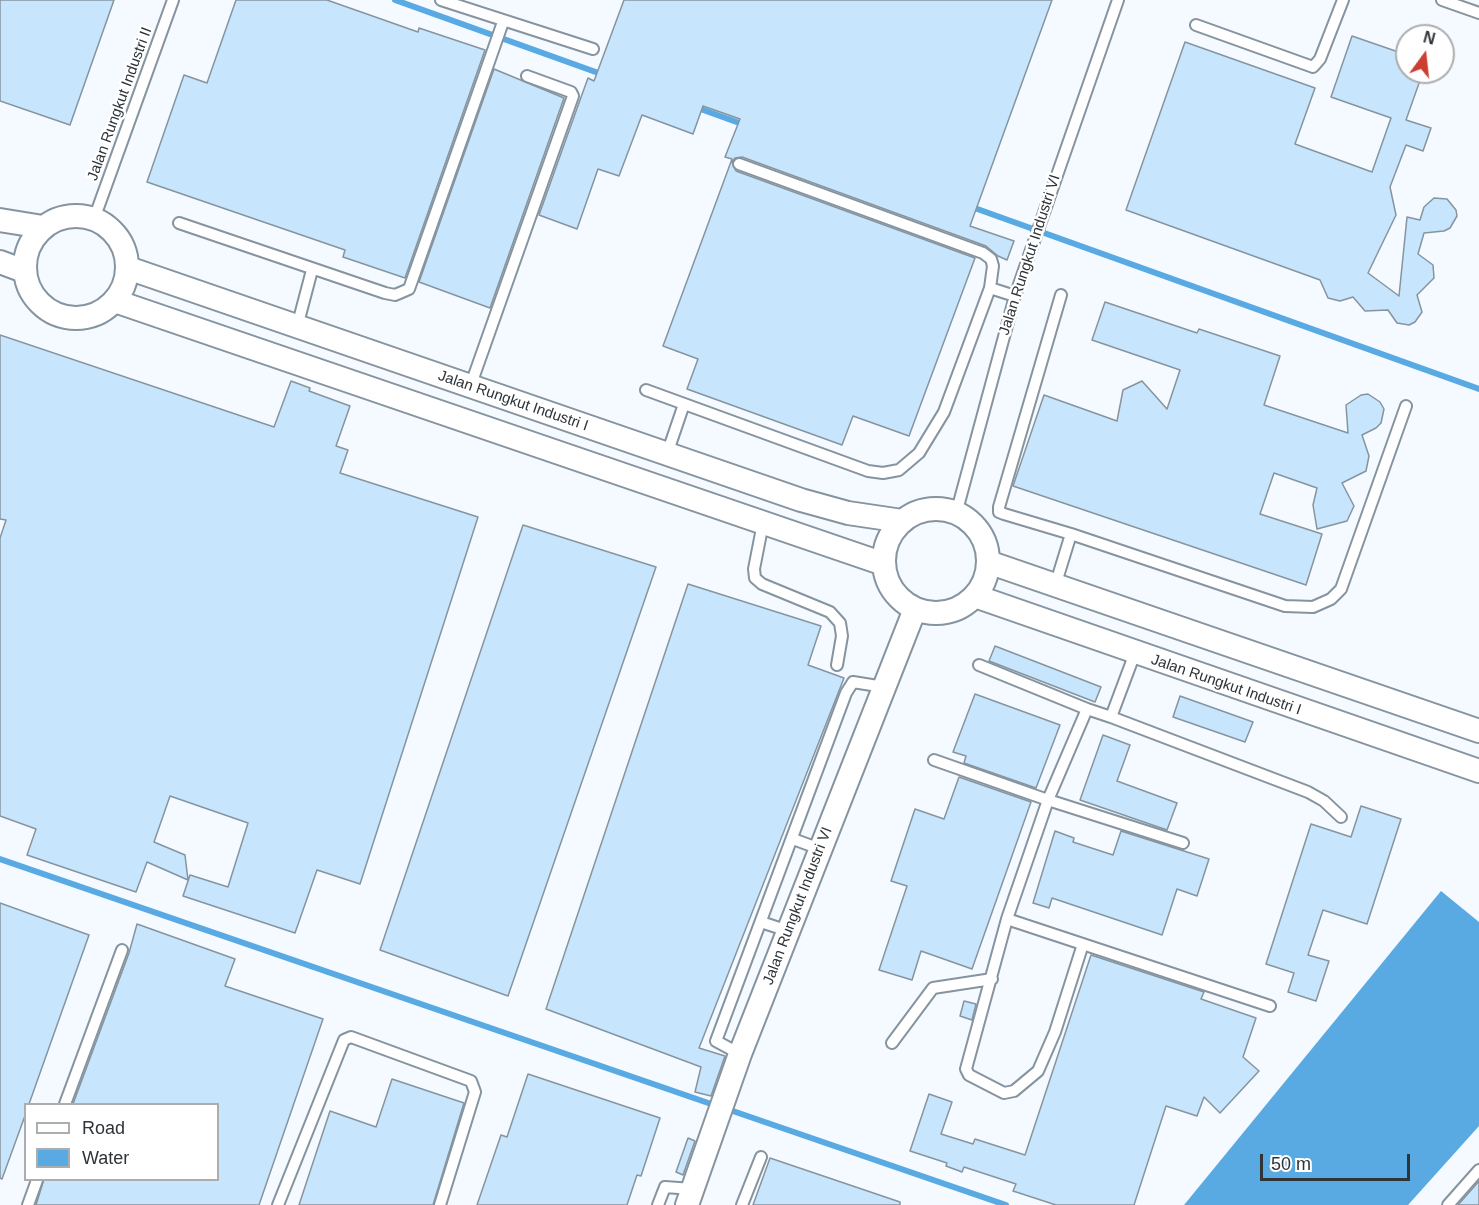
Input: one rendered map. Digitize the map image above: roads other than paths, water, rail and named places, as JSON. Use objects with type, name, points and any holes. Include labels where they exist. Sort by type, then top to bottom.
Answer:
[{"type":"street","points":[[76,215],[94,219],[108,226],[119,238],[126,253],[128,268],[124,286],[115,301],[99,313],[80,319],[60,316],[42,306],[29,290],[24,271],[28,247],[43,227],[58,218],[76,215]]},
{"type":"street","points":[[0,220],[43,227]]},
{"type":"street","points":[[0,262],[24,271]]},
{"type":"street","name":"Jalan Rungkut Industri I","points":[[128,268],[811,502],[848,513],[903,521]]},
{"type":"street","points":[[115,301],[884,564]]},
{"type":"street","points":[[928,511],[956,514],[969,522],[979,533],[986,547],[988,562],[985,580],[975,596],[962,606],[947,612],[930,613],[915,609],[899,598],[888,582],[884,564],[888,541],[903,521],[919,512],[928,511]]},
{"type":"street","points":[[988,562],[1479,731]]},
{"type":"street","name":"Jalan Rungkut Industri I","points":[[975,596],[1479,771]]},
{"type":"street","name":"Jalan Rungkut Industri VI","points":[[690,1197],[740,1054],[915,609]]},
{"type":"lane","name":"Jalan Rungkut Industri II","points":[[94,219],[173,0]]},
{"type":"lane","points":[[441,0],[502,25],[593,49]]},
{"type":"lane","name":"Jalan Rungkut Industri VI","points":[[956,514],[1015,296],[1118,0]]},
{"type":"lane","points":[[1196,26],[1313,67],[1320,59],[1343,0]]},
{"type":"lane","points":[[1442,0],[1462,3],[1479,13]]},
{"type":"lane","points":[[179,223],[312,270],[395,295],[409,290],[502,25]]},
{"type":"lane","points":[[470,387],[573,96],[571,92],[527,76]]},
{"type":"lane","points":[[646,390],[868,471],[883,473],[899,470],[919,453],[944,412],[990,288],[993,266],[991,259],[983,253],[739,164]]},
{"type":"lane","points":[[297,327],[312,270]]},
{"type":"lane","points":[[990,288],[1015,296]]},
{"type":"lane","points":[[1061,295],[999,512],[1285,606],[1313,607],[1331,599],[1341,589],[1406,406]]},
{"type":"lane","points":[[667,454],[684,404]]},
{"type":"lane","points":[[763,523],[754,569],[755,578],[762,584],[830,612],[840,623],[842,636],[837,665]]},
{"type":"lane","points":[[1055,586],[1071,534]]},
{"type":"lane","points":[[1111,717],[1135,653]]},
{"type":"lane","points":[[979,665],[1087,709],[1308,792],[1324,801],[1341,817]]},
{"type":"lane","points":[[740,1054],[716,1041],[846,693],[853,682],[884,687]]},
{"type":"lane","points":[[1083,944],[1055,1032],[1038,1071],[1014,1091],[1004,1093],[975,1079],[966,1069],[1007,919],[1048,800],[1087,709]]},
{"type":"lane","points":[[934,760],[1048,800],[1183,843]]},
{"type":"lane","points":[[793,839],[820,849]]},
{"type":"lane","points":[[1007,919],[1270,1006]]},
{"type":"lane","points":[[761,922],[788,932]]},
{"type":"lane","points":[[65,1103],[122,950]]},
{"type":"lane","points":[[892,1043],[933,988],[992,979]]},
{"type":"lane","points":[[278,1205],[344,1040],[351,1037],[471,1081],[475,1092],[440,1205]]},
{"type":"lane","points":[[742,1205],[761,1157]]},
{"type":"lane","points":[[1448,1205],[1479,1170]]},
{"type":"lane","points":[[28,1205],[36,1181]]},
{"type":"lane","points":[[658,1205],[665,1187],[690,1197]]},
{"type":"water","points":[[1441,891],[1479,922],[1479,1126],[1408,1205],[1184,1205]]},
{"type":"waterway","points":[[395,0],[604,75]]},
{"type":"waterway","points":[[695,107],[745,125]]},
{"type":"waterway","points":[[969,206],[1479,389]]},
{"type":"waterway","points":[[0,859],[717,1106]]},
{"type":"waterway","points":[[727,1109],[1006,1205]]}]
